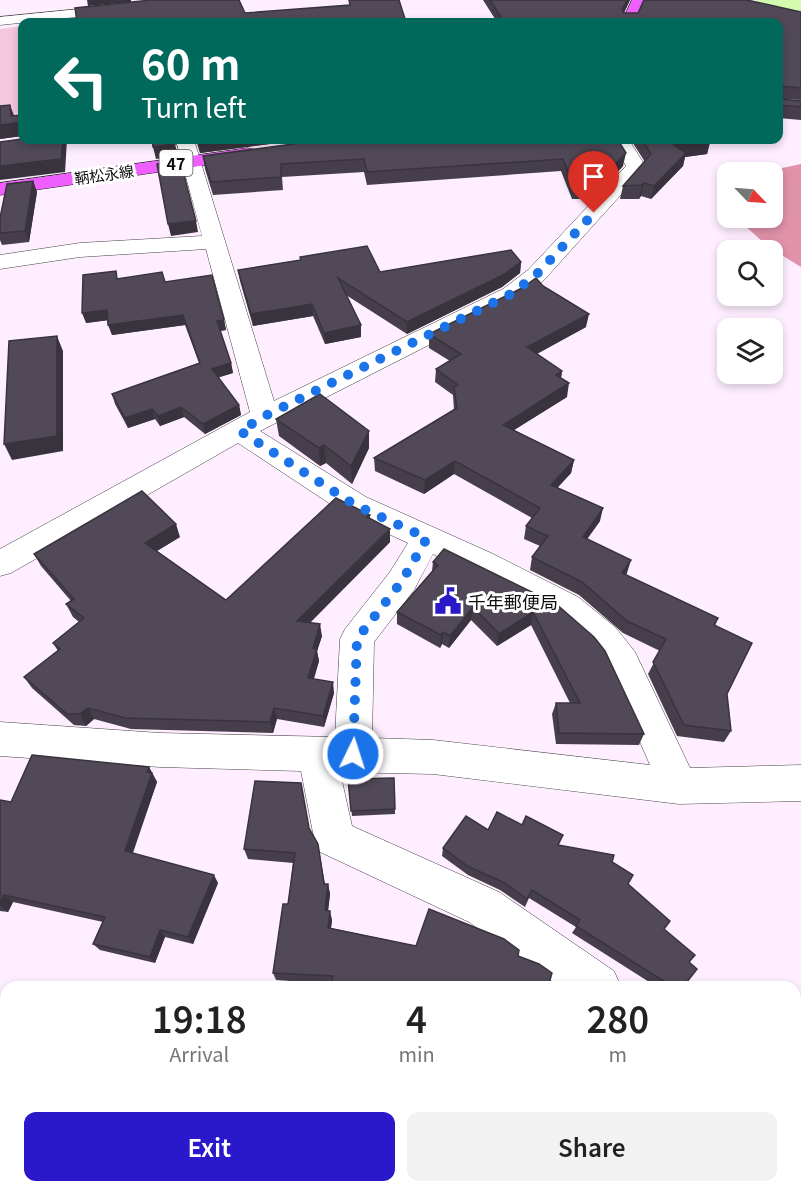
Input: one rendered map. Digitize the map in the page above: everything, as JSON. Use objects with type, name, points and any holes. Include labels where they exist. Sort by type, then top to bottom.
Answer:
[{"type":"main road","points":[[631,18],[639,0]]},
{"type":"main road","name":"鞆松永線","points":[[0,189],[188,150],[271,150]]},
{"type":"street","points":[[30,18],[140,7]]},
{"type":"street","points":[[0,21],[18,19]]},
{"type":"street","points":[[0,564],[252,424],[511,294],[536,275],[636,167],[622,144]]},
{"type":"street","points":[[188,150],[214,242],[252,424],[355,505],[480,562],[566,606],[604,638],[623,662],[679,786]]},
{"type":"street","points":[[0,262],[80,250],[214,242]]},
{"type":"street","points":[[427,538],[402,581],[357,639],[335,754],[334,838],[484,907],[578,980]]},
{"type":"street","points":[[0,739],[160,750],[433,757],[679,786],[801,783]]},
{"type":"shaded area","points":[[18,27],[18,114],[0,116],[0,29]]},
{"type":"shaded area","points":[[801,164],[801,267],[783,256],[783,240],[761,240],[747,228],[783,228],[783,168]]},
{"type":"building","points":[[151,0],[239,0],[245,13],[350,5],[349,0],[399,0],[405,18],[76,18],[75,8]]},
{"type":"building","points":[[490,0],[627,0],[622,10],[624,13],[638,13],[644,0],[747,0],[801,12],[801,88],[783,86],[783,18],[501,18]]},
{"type":"building","points":[[783,99],[801,101],[801,107],[783,105]]},
{"type":"building","points":[[10,105],[11,116],[18,115],[18,124],[0,125],[0,106]]},
{"type":"building","points":[[18,140],[18,144],[63,144],[61,159],[0,166],[0,142]]},
{"type":"building","points":[[153,144],[175,144],[153,147]]},
{"type":"building","points":[[292,144],[620,144],[626,153],[594,186],[574,186],[563,159],[367,172],[364,159],[281,164],[281,177],[211,182],[203,156]]},
{"type":"building","points":[[645,144],[686,144],[674,145],[686,153],[654,186],[644,183],[623,186],[651,154]]},
{"type":"building","points":[[180,160],[196,221],[168,224],[157,164]]},
{"type":"building","points":[[33,181],[25,231],[0,233],[0,218],[7,184]]},
{"type":"building","points":[[367,246],[380,272],[511,250],[521,262],[503,275],[407,322],[338,278],[361,325],[324,333],[312,304],[251,314],[238,270]]},
{"type":"building","points":[[116,271],[117,279],[162,272],[165,282],[212,275],[224,320],[217,321],[231,363],[212,369],[239,405],[203,424],[181,407],[158,416],[152,409],[125,418],[112,394],[200,363],[183,315],[108,325],[107,310],[82,313],[83,275]]},
{"type":"building","points":[[536,278],[543,286],[589,314],[527,347],[562,371],[556,375],[569,383],[503,425],[574,460],[551,485],[603,508],[583,537],[631,560],[622,573],[718,618],[714,625],[752,643],[727,694],[731,731],[684,725],[653,662],[666,639],[627,621],[582,582],[532,557],[548,536],[526,526],[540,508],[455,461],[425,480],[374,458],[457,408],[454,387],[458,385],[436,369],[461,354],[429,334],[522,288]]},
{"type":"building","points":[[57,336],[57,436],[4,444],[9,341]]},
{"type":"building","points":[[320,394],[369,431],[351,466],[324,445],[319,448],[276,419]]},
{"type":"building","points":[[142,491],[176,524],[145,543],[226,600],[336,498],[370,515],[367,517],[390,529],[297,621],[320,624],[313,648],[317,649],[308,678],[333,682],[323,716],[274,708],[270,722],[125,718],[88,708],[80,714],[67,714],[24,677],[60,649],[53,643],[84,618],[66,604],[74,599],[34,554]]},
{"type":"building","points":[[444,549],[556,604],[594,637],[605,651],[644,734],[559,733],[556,703],[580,703],[533,612],[499,634],[473,607],[450,636],[443,632],[441,635],[397,612],[438,565],[433,562]]},
{"type":"building","points":[[32,755],[149,767],[147,772],[152,773],[125,851],[214,875],[188,937],[160,930],[150,957],[93,944],[105,917],[4,895],[0,904],[0,800],[11,802]]},
{"type":"building","points":[[394,778],[395,809],[351,811],[348,779]]},
{"type":"building","points":[[255,781],[301,783],[309,828],[318,844],[324,884],[328,884],[325,910],[330,911],[328,928],[416,946],[429,909],[504,939],[519,950],[518,956],[539,964],[552,973],[550,981],[332,981],[333,976],[273,973],[283,904],[288,904],[295,853],[244,849]]},
{"type":"building","points":[[497,812],[522,825],[526,816],[563,835],[558,845],[614,855],[612,862],[633,875],[628,884],[670,921],[664,929],[695,955],[689,962],[697,969],[688,981],[663,981],[576,926],[580,920],[532,890],[527,899],[503,882],[469,867],[443,848],[466,816],[488,830]]},
{"type":"waterway","points":[[768,0],[801,7]]},
{"type":"place","name":"千年郵便局","points":[[448,601]]},
{"type":"route","points":[[353,754],[357,639],[402,581],[427,538],[355,505],[240,431],[265,416],[511,294],[536,275],[594,213]]}]
